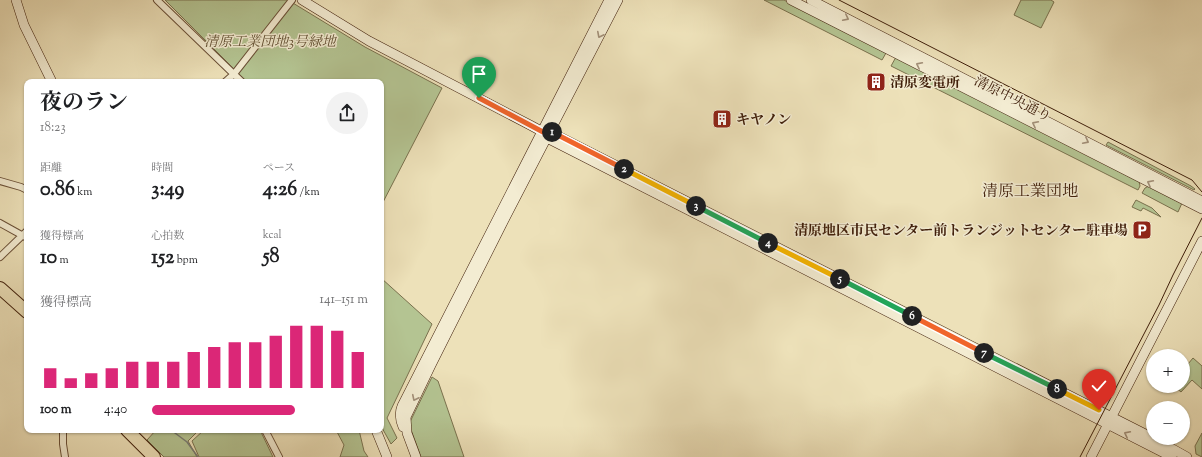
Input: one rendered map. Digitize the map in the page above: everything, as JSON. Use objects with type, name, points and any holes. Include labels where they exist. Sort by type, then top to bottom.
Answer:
[{"type":"highway","points":[[0,288],[24,309]]},
{"type":"highway","points":[[130,433],[153,456]]},
{"type":"street","points":[[16,0],[24,25],[51,79]]},
{"type":"street","points":[[157,0],[239,79]]},
{"type":"street","points":[[228,79],[234,74],[292,0]]},
{"type":"street","points":[[302,0],[368,41],[1109,421],[1172,457]]},
{"type":"street","points":[[547,134],[609,0]]},
{"type":"street","points":[[416,457],[400,418],[402,406],[618,0]]},
{"type":"street","name":"清原中央通り","points":[[791,0],[1202,209]]},
{"type":"street","name":"清原中央通り","points":[[811,0],[1202,200]]},
{"type":"street","points":[[0,181],[24,188]]},
{"type":"street","points":[[0,223],[18,232],[24,237],[0,257]]},
{"type":"street","points":[[1091,457],[1202,241]]},
{"type":"street","points":[[1109,421],[1146,435]]},
{"type":"street","points":[[63,433],[62,444],[65,457]]},
{"type":"street","points":[[267,433],[279,457]]},
{"type":"street","points":[[377,433],[387,457]]},
{"type":"street","points":[[1166,445],[1187,457]]},
{"type":"green space","name":"清原工業団地3号緑地","points":[[165,0],[288,0],[365,47],[442,88],[384,200],[384,79],[244,79]]},
{"type":"green space","points":[[764,0],[784,0],[886,53],[882,60]]},
{"type":"green space","points":[[1021,0],[1051,0],[1054,2],[1041,28],[1014,15]]},
{"type":"green space","points":[[896,57],[1139,181],[1140,186],[1138,190],[891,66]]},
{"type":"green space","points":[[1108,142],[1195,189],[1194,190],[1106,145]]},
{"type":"green space","points":[[1149,186],[1182,203],[1178,212],[1142,193],[1145,188]]},
{"type":"green space","points":[[1136,200],[1152,208],[1161,217],[1143,208],[1141,211],[1132,207]]},
{"type":"green space","points":[[384,281],[432,324],[387,418],[397,438],[391,444],[384,431]]},
{"type":"green space","points":[[1193,358],[1202,366],[1202,389],[1192,380],[1190,382],[1190,362]]},
{"type":"green space","points":[[432,377],[438,381],[464,457],[421,457],[409,424]]},
{"type":"green space","points":[[153,433],[196,433],[188,441],[197,457],[164,457],[147,440]]},
{"type":"green space","points":[[201,433],[261,433],[273,457],[199,457],[192,441]]},
{"type":"green space","points":[[338,433],[360,433],[364,451],[368,457],[340,457],[344,445]]},
{"type":"green space","points":[[1202,433],[1202,457],[1196,454],[1195,446]]},
{"type":"waterway","points":[[175,433],[187,442],[198,457]]},
{"type":"tram line","points":[[839,0],[1192,180],[1202,192]]},
{"type":"tram line","points":[[1080,457],[1159,305],[1202,218]]},
{"type":"place","name":"清原変電所","points":[[876,82]]},
{"type":"place","name":"キヤノン","points":[[722,119]]},
{"type":"place","name":"清原地区市民センター前トランジットセンター駐車場","points":[[1142,230]]},
{"type":"district","name":"清原工業団地","points":[[1030,190]]},
{"type":"route","points":[[479,98],[543,132],[550,132],[1099,410]]}]
